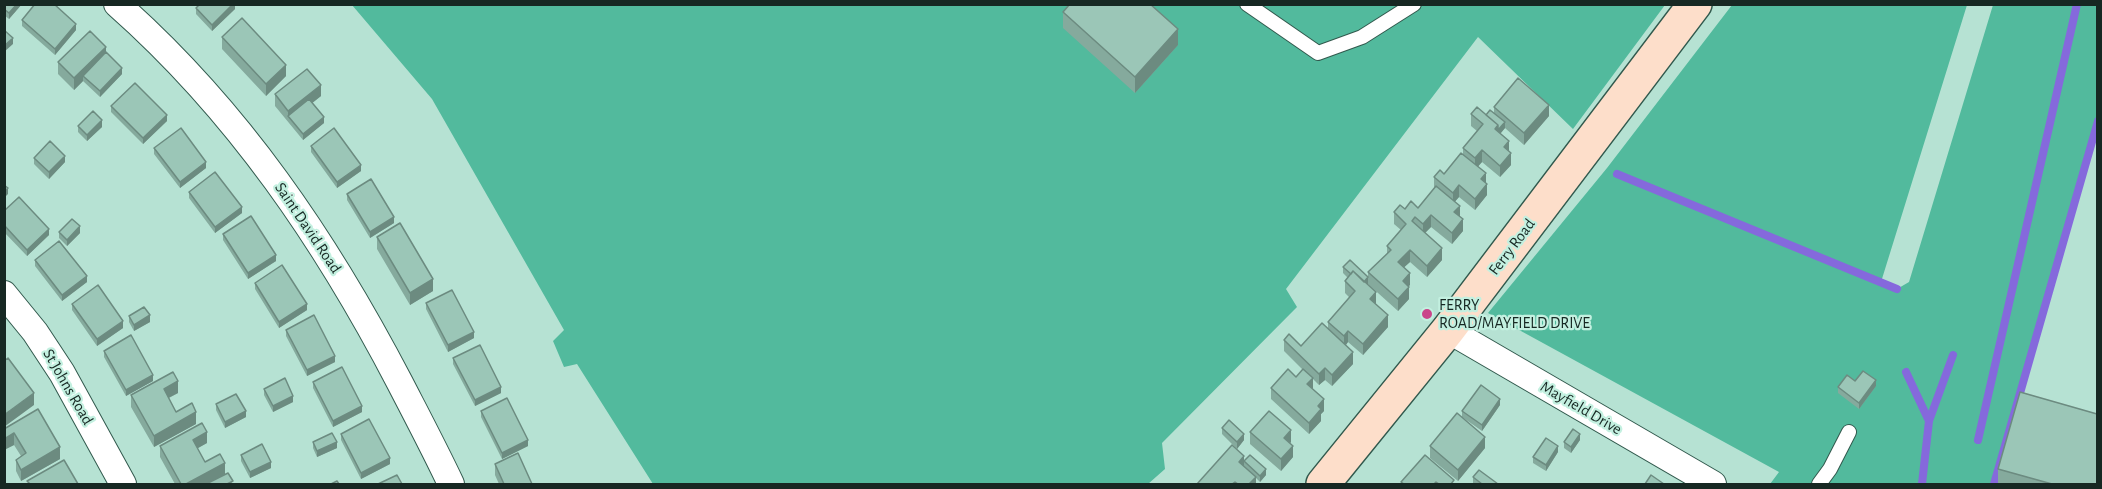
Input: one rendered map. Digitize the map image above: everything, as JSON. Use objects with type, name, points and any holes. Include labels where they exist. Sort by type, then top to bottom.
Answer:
[{"type":"street","name":"Saint David Road","points":[[117,4],[170,54],[230,121],[326,251],[368,321],[451,484]]},
{"type":"street","name":"Ferry Road","points":[[1323,484],[1448,330],[1695,4]]},
{"type":"street","name":"St Johns Road","points":[[4,294],[35,332],[62,374],[123,484]]},
{"type":"street","name":"Mayfield Drive","points":[[1448,330],[1713,484]]},
{"type":"lane","points":[[1247,4],[1318,53],[1362,36],[1414,4]]},
{"type":"lane","points":[[1819,484],[1830,469],[1849,432]]},
{"type":"green space","points":[[352,5],[1665,5],[1573,129],[1478,37],[1286,289],[1297,307],[1162,443],[1165,469],[1148,484],[653,484],[577,364],[564,367],[553,341],[564,330],[432,99]]},
{"type":"green space","points":[[1732,5],[1967,5],[1881,282],[1897,289],[1909,282],[1993,5],[2097,5],[2097,121],[1994,484],[1770,484],[1779,472],[1488,313],[1607,168]]},
{"type":"building","points":[[4,4],[17,4],[9,13],[4,9]]},
{"type":"building","points":[[35,4],[54,4],[76,24],[55,49],[22,20]]},
{"type":"building","points":[[200,4],[233,4],[212,25],[196,8]]},
{"type":"building","points":[[1070,4],[1150,4],[1178,29],[1135,77],[1063,12]]},
{"type":"building","points":[[242,18],[286,65],[266,84],[222,37]]},
{"type":"building","points":[[4,30],[13,38],[4,46]]},
{"type":"building","points":[[90,31],[106,47],[74,78],[58,62]]},
{"type":"building","points":[[106,52],[122,68],[100,91],[83,76]]},
{"type":"building","points":[[307,69],[321,85],[288,111],[275,94]]},
{"type":"building","points":[[1518,78],[1549,105],[1524,133],[1494,107]]},
{"type":"building","points":[[135,83],[167,115],[143,138],[111,106]]},
{"type":"building","points":[[309,99],[324,117],[303,134],[288,116]]},
{"type":"building","points":[[1477,107],[1498,125],[1495,129],[1509,141],[1504,147],[1511,153],[1500,166],[1482,150],[1475,158],[1463,148],[1483,124],[1471,114]]},
{"type":"building","points":[[1490,110],[1505,122],[1498,130],[1498,125],[1486,115]]},
{"type":"building","points":[[93,111],[102,120],[87,135],[78,126]]},
{"type":"building","points":[[181,128],[206,162],[180,182],[154,148]]},
{"type":"building","points":[[334,128],[361,165],[337,182],[311,146]]},
{"type":"building","points":[[50,141],[65,156],[49,172],[34,158]]},
{"type":"building","points":[[1461,153],[1486,173],[1481,179],[1487,184],[1475,199],[1459,185],[1453,193],[1434,177],[1440,170],[1444,174]]},
{"type":"building","points":[[215,172],[242,207],[215,227],[189,192]]},
{"type":"building","points":[[371,179],[394,217],[370,232],[347,194]]},
{"type":"building","points":[[1436,186],[1460,206],[1454,212],[1463,219],[1452,233],[1431,215],[1423,224],[1415,217],[1412,221],[1442,248],[1427,266],[1410,250],[1398,262],[1410,273],[1403,281],[1409,287],[1398,299],[1368,272],[1391,250],[1387,246],[1406,224],[1394,212],[1400,205],[1405,209],[1411,201],[1418,208]]},
{"type":"building","points":[[19,197],[49,229],[27,250],[4,225],[4,211]]},
{"type":"building","points":[[251,216],[276,255],[248,273],[223,234]]},
{"type":"building","points":[[72,219],[80,226],[67,240],[59,232]]},
{"type":"building","points":[[400,223],[433,279],[410,293],[377,237]]},
{"type":"building","points":[[59,241],[87,276],[62,295],[35,260]]},
{"type":"building","points":[[1350,260],[1368,277],[1364,282],[1353,271],[1351,274],[1343,267]]},
{"type":"building","points":[[282,265],[307,304],[279,322],[255,283]]},
{"type":"building","points":[[1353,271],[1376,292],[1370,299],[1388,315],[1363,344],[1348,331],[1344,336],[1328,322],[1355,291],[1345,281]]},
{"type":"building","points":[[98,285],[123,321],[97,339],[72,304]]},
{"type":"building","points":[[452,290],[474,332],[448,345],[426,303]]},
{"type":"building","points":[[144,307],[150,315],[134,325],[129,316]]},
{"type":"building","points":[[314,315],[335,356],[307,370],[286,330]]},
{"type":"building","points":[[1322,323],[1353,352],[1332,375],[1325,368],[1319,374],[1284,340],[1289,334],[1301,346]]},
{"type":"building","points":[[131,335],[153,375],[126,390],[104,351]]},
{"type":"building","points":[[480,345],[501,387],[475,400],[453,358]]},
{"type":"building","points":[[8,358],[34,393],[4,415],[4,361]]},
{"type":"building","points":[[342,367],[362,406],[333,421],[313,382]]},
{"type":"building","points":[[1288,369],[1296,377],[1303,369],[1313,378],[1307,384],[1324,399],[1318,406],[1321,409],[1309,423],[1271,388]]},
{"type":"building","points":[[1863,371],[1876,380],[1859,403],[1838,387],[1847,375],[1855,381]]},
{"type":"building","points":[[173,372],[178,381],[164,389],[176,412],[192,403],[196,412],[154,436],[131,395]]},
{"type":"building","points":[[285,378],[293,396],[273,406],[264,389]]},
{"type":"building","points":[[1481,385],[1500,399],[1482,425],[1462,411]]},
{"type":"building","points":[[2020,392],[2097,414],[2097,484],[2052,484],[1998,469]]},
{"type":"building","points":[[236,394],[246,411],[225,422],[216,404]]},
{"type":"building","points":[[507,398],[528,440],[502,453],[481,411]]},
{"type":"building","points":[[38,409],[60,447],[21,470],[16,460],[26,453],[14,433],[6,438],[4,429]]},
{"type":"building","points":[[1269,411],[1291,430],[1284,438],[1293,446],[1281,459],[1250,432]]},
{"type":"building","points":[[1457,413],[1485,437],[1458,470],[1430,446]]},
{"type":"building","points":[[369,419],[390,458],[361,473],[341,434]]},
{"type":"building","points":[[1229,420],[1244,434],[1237,442],[1222,428]]},
{"type":"building","points":[[202,423],[207,432],[193,440],[205,462],[220,454],[225,463],[186,484],[181,484],[160,446]]},
{"type":"building","points":[[1573,429],[1580,434],[1571,447],[1564,442]]},
{"type":"building","points":[[332,433],[337,442],[317,451],[313,442]]},
{"type":"building","points":[[1546,438],[1558,446],[1546,465],[1533,457]]},
{"type":"building","points":[[262,444],[271,462],[250,472],[241,455]]},
{"type":"building","points":[[1232,445],[1244,456],[1239,462],[1256,477],[1249,484],[1235,482],[1232,484],[1197,484]]},
{"type":"building","points":[[518,453],[532,484],[504,484],[495,464]]},
{"type":"building","points":[[1250,455],[1266,469],[1260,476],[1244,461]]},
{"type":"building","points":[[1425,455],[1454,480],[1451,484],[1436,482],[1434,484],[1404,484],[1401,482]]},
{"type":"building","points":[[64,460],[78,484],[30,484],[27,481]]},
{"type":"building","points":[[1479,470],[1498,484],[1482,484],[1473,477]]},
{"type":"building","points":[[228,473],[233,481],[227,484],[206,484]]},
{"type":"building","points":[[397,475],[402,484],[378,484]]},
{"type":"building","points":[[1651,475],[1664,484],[1645,484]]},
{"type":"waterway","points":[[1978,440],[2077,4]]},
{"type":"waterway","points":[[1994,484],[2098,121]]},
{"type":"waterway","points":[[1617,174],[1897,289]]},
{"type":"waterway","points":[[1922,484],[1929,421],[1953,355]]},
{"type":"waterway","points":[[1906,372],[1929,421]]},
{"type":"place","name":"FERRY ROAD/MAYFIELD DRIVE","points":[[1427,314]]}]
